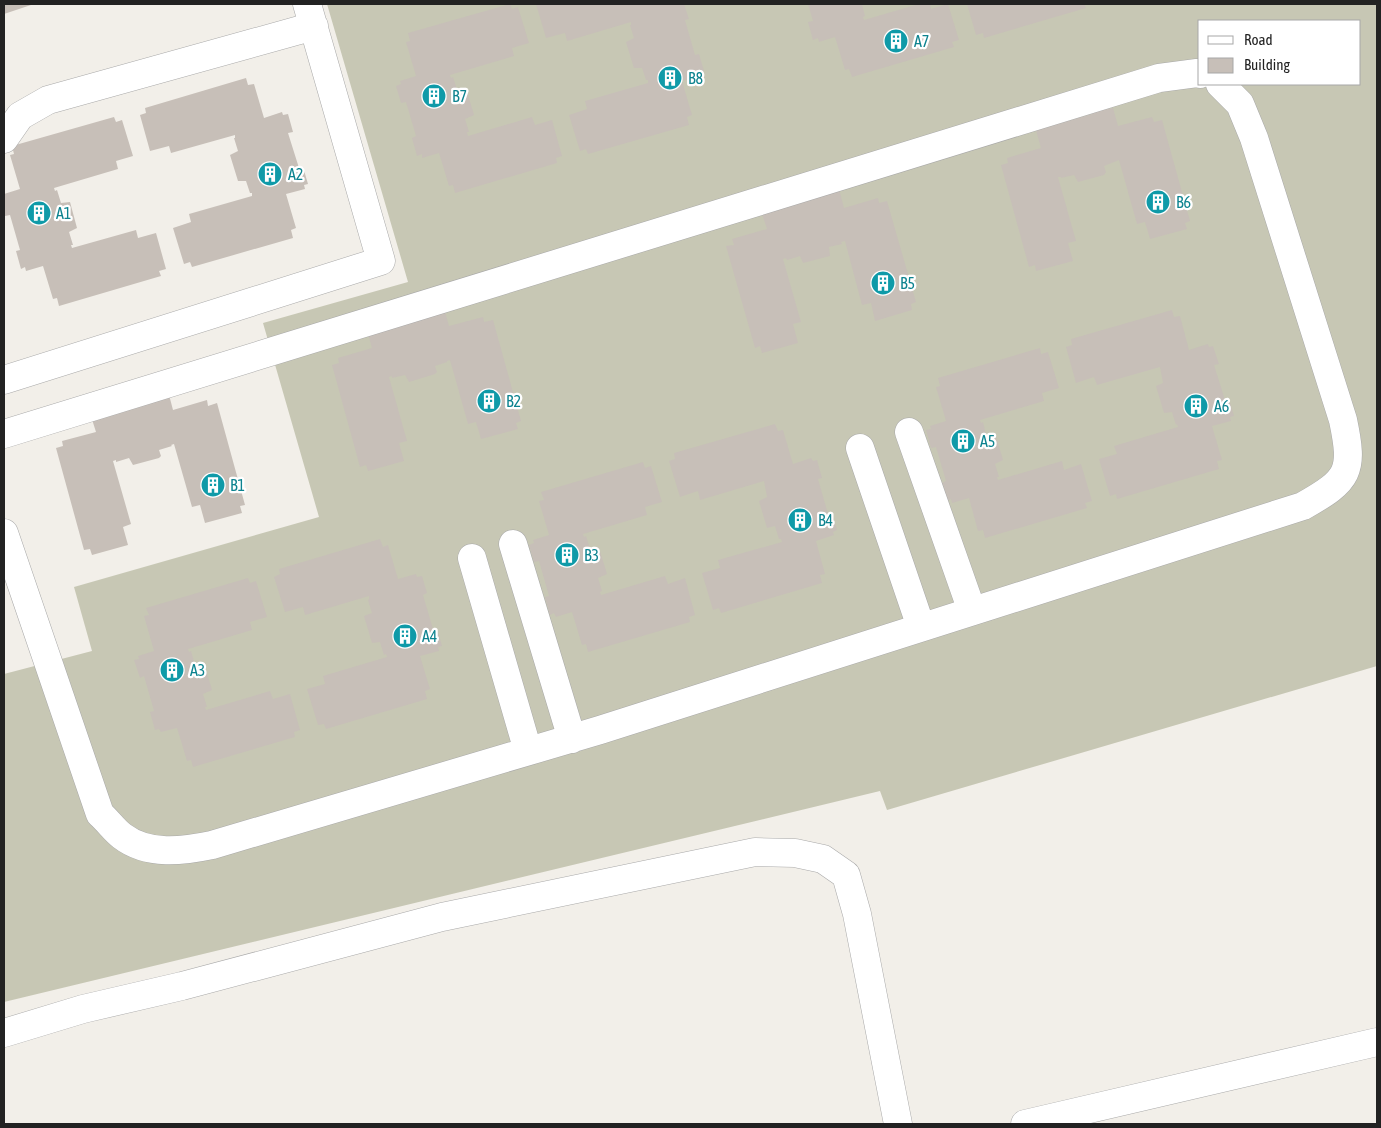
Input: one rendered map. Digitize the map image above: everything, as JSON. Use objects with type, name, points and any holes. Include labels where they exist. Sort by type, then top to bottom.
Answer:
[{"type":"street","points":[[4,139],[20,116],[48,100],[311,15],[381,261],[4,380]]},
{"type":"street","points":[[4,434],[1159,78],[1198,73]]},
{"type":"street","points":[[4,533],[100,814],[123,837],[146,848],[180,851],[212,845],[572,739],[1303,506],[1328,492],[1346,473],[1349,449],[1343,420],[1254,138],[1240,104],[1221,85]]},
{"type":"street","points":[[909,432],[972,611]]},
{"type":"street","points":[[860,448],[921,627]]},
{"type":"street","points":[[514,544],[572,739]]},
{"type":"street","points":[[472,558],[528,752]]},
{"type":"street","points":[[4,1033],[83,1010],[182,986],[442,917],[755,852],[795,852],[823,859],[846,875],[857,914],[898,1124]]},
{"type":"street","points":[[1024,1124],[1377,1042]]},
{"type":"shaded area","points":[[327,4],[1377,4],[1377,666],[887,810],[880,791],[4,1002],[4,674],[92,651],[74,587],[319,517],[263,323],[408,282]]},
{"type":"building","points":[[4,4],[34,4],[4,14]]},
{"type":"building","name":"B7","points":[[510,4],[512,9],[518,7],[529,43],[512,48],[514,56],[450,75],[451,78],[453,77],[457,90],[466,88],[474,115],[465,119],[469,132],[467,132],[468,136],[532,117],[535,125],[552,120],[562,156],[556,158],[557,163],[455,193],[453,185],[449,186],[439,153],[422,158],[422,154],[417,156],[412,138],[416,136],[406,102],[401,103],[396,86],[401,84],[400,81],[416,76],[406,42],[410,41],[408,33]]},
{"type":"building","name":"B8","points":[[536,4],[684,4],[689,19],[685,20],[695,55],[699,54],[704,71],[700,72],[701,76],[682,81],[692,115],[687,117],[689,125],[588,154],[586,149],[580,151],[569,115],[587,109],[585,101],[648,83],[642,68],[634,68],[626,42],[634,38],[630,25],[631,22],[567,41],[565,33],[546,38]]},
{"type":"building","name":"A7","points":[[808,4],[862,4],[864,20],[919,4],[930,4],[931,9],[948,4],[959,40],[952,42],[954,47],[852,77],[849,69],[845,70],[835,37],[819,42],[818,38],[813,40],[808,22],[813,21]]},
{"type":"building","points":[[967,4],[1084,4],[1086,8],[984,38],[983,33],[976,35]]},
{"type":"building","name":"A2","points":[[246,78],[248,85],[254,84],[264,118],[282,112],[283,115],[288,114],[293,132],[288,133],[299,168],[303,167],[308,184],[304,185],[305,189],[286,194],[296,228],[291,230],[293,238],[192,267],[190,262],[184,264],[173,228],[191,222],[189,214],[252,196],[246,181],[238,181],[230,155],[238,151],[234,138],[235,135],[171,153],[169,146],[150,151],[140,115],[146,113],[145,108]]},
{"type":"building","name":"B6","points":[[1108,105],[1109,109],[1113,108],[1118,126],[1152,117],[1154,122],[1162,120],[1190,221],[1185,223],[1187,229],[1150,239],[1145,222],[1137,224],[1119,160],[1104,166],[1106,172],[1104,175],[1078,182],[1074,175],[1058,177],[1076,241],[1068,243],[1073,261],[1036,271],[1035,265],[1029,267],[1001,165],[1008,163],[1007,158],[1041,148],[1036,130],[1092,114],[1091,109]]},
{"type":"building","name":"A1","points":[[114,117],[116,122],[122,120],[133,156],[116,161],[118,169],[54,188],[55,191],[57,190],[61,203],[70,202],[77,228],[69,232],[73,245],[71,245],[72,248],[136,230],[138,238],[156,233],[166,269],[159,271],[161,276],[59,306],[57,298],[53,299],[43,266],[26,271],[25,267],[21,269],[16,251],[20,250],[10,215],[5,216],[4,194],[20,189],[10,155],[14,154],[12,146]]},
{"type":"building","name":"B5","points":[[839,189],[844,208],[878,198],[879,203],[887,201],[916,302],[911,304],[912,310],[875,321],[871,303],[862,305],[845,241],[841,242],[842,244],[829,247],[830,256],[803,263],[800,256],[787,260],[786,258],[783,259],[801,322],[793,324],[798,343],[762,353],[760,346],[755,348],[726,246],[734,245],[732,239],[767,229],[761,211]]},
{"type":"building","name":"B2","points":[[444,308],[449,326],[483,317],[484,322],[493,320],[521,421],[516,423],[518,429],[481,439],[476,422],[468,424],[450,360],[435,366],[437,372],[435,374],[409,382],[405,375],[392,378],[392,376],[389,377],[407,441],[399,443],[404,461],[368,471],[366,465],[360,467],[332,365],[339,363],[338,358],[372,348],[367,330]]},
{"type":"building","name":"A6","points":[[1172,310],[1174,317],[1180,316],[1189,350],[1208,344],[1209,347],[1213,346],[1219,364],[1214,365],[1225,400],[1229,399],[1234,416],[1230,417],[1231,421],[1212,426],[1222,460],[1217,461],[1219,469],[1117,499],[1116,494],[1110,496],[1099,459],[1117,454],[1114,446],[1178,427],[1172,412],[1164,413],[1156,386],[1163,383],[1160,367],[1097,385],[1094,377],[1076,383],[1066,347],[1072,345],[1071,339]]},
{"type":"building","name":"A5","points":[[1040,348],[1041,354],[1048,352],[1059,388],[1042,393],[1044,401],[980,420],[981,423],[983,422],[986,435],[995,433],[1003,460],[995,464],[999,477],[997,477],[998,480],[1062,461],[1064,470],[1081,464],[1092,501],[1085,503],[1087,508],[985,538],[983,530],[978,531],[969,498],[952,503],[951,499],[947,501],[942,483],[946,481],[936,447],[931,448],[926,430],[931,429],[930,426],[946,421],[936,387],[940,386],[938,378]]},
{"type":"building","name":"B1","points":[[168,391],[173,410],[207,400],[208,406],[217,403],[245,505],[240,506],[242,513],[205,523],[200,505],[192,507],[174,444],[159,450],[161,456],[159,458],[133,465],[129,458],[116,462],[116,460],[113,461],[131,524],[123,527],[128,545],[92,555],[90,549],[84,550],[56,448],[63,446],[62,441],[96,432],[90,413]]},
{"type":"building","name":"B4","points":[[775,424],[778,431],[783,430],[793,464],[811,458],[813,461],[817,460],[822,478],[818,479],[828,514],[832,513],[837,530],[833,532],[834,535],[816,541],[825,574],[820,575],[822,583],[721,613],[719,608],[713,610],[702,573],[720,568],[718,560],[782,542],[779,539],[775,526],[767,528],[759,501],[767,497],[764,481],[700,500],[698,491],[680,497],[669,461],[675,459],[674,453]]},
{"type":"building","name":"B3","points":[[643,462],[645,468],[651,466],[662,502],[645,507],[647,515],[583,534],[584,537],[586,536],[590,549],[599,548],[607,574],[598,578],[602,591],[600,592],[601,595],[665,576],[668,584],[685,578],[695,615],[689,617],[690,622],[588,652],[586,644],[582,645],[572,612],[556,617],[554,613],[550,615],[545,597],[549,596],[539,561],[534,562],[529,545],[534,543],[533,540],[549,535],[539,501],[544,500],[541,492]]},
{"type":"building","name":"A4","points":[[380,539],[383,547],[388,545],[398,579],[416,574],[417,577],[422,576],[427,593],[423,595],[433,629],[437,628],[442,646],[438,647],[439,651],[420,656],[430,689],[425,691],[427,699],[326,729],[324,724],[318,725],[307,689],[325,684],[323,676],[387,657],[386,654],[384,655],[380,642],[372,643],[364,616],[372,613],[368,600],[369,596],[305,615],[303,607],[285,612],[274,577],[280,574],[279,569]]},
{"type":"building","name":"A3","points":[[248,578],[250,583],[256,581],[267,617],[250,622],[252,630],[188,649],[189,652],[191,651],[195,665],[204,663],[212,690],[203,694],[207,707],[205,707],[206,710],[270,691],[273,699],[290,694],[300,730],[294,732],[295,737],[193,767],[191,760],[187,761],[177,728],[161,732],[159,729],[155,730],[150,712],[154,711],[144,676],[140,678],[134,660],[139,659],[138,656],[154,651],[144,616],[149,615],[146,608]]},
{"type":"place","name":"A7","points":[[896,41]]},
{"type":"place","name":"B8","points":[[670,78]]},
{"type":"place","name":"B7","points":[[434,96]]},
{"type":"place","name":"A2","points":[[270,174]]},
{"type":"place","name":"B6","points":[[1158,202]]},
{"type":"place","name":"A1","points":[[39,213]]},
{"type":"place","name":"B5","points":[[883,283]]},
{"type":"place","name":"B2","points":[[489,401]]},
{"type":"place","name":"A6","points":[[1196,406]]},
{"type":"place","name":"A5","points":[[963,441]]},
{"type":"place","name":"B1","points":[[213,485]]},
{"type":"place","name":"B4","points":[[800,520]]},
{"type":"place","name":"B3","points":[[567,555]]},
{"type":"place","name":"A4","points":[[405,636]]},
{"type":"place","name":"A3","points":[[172,670]]}]
